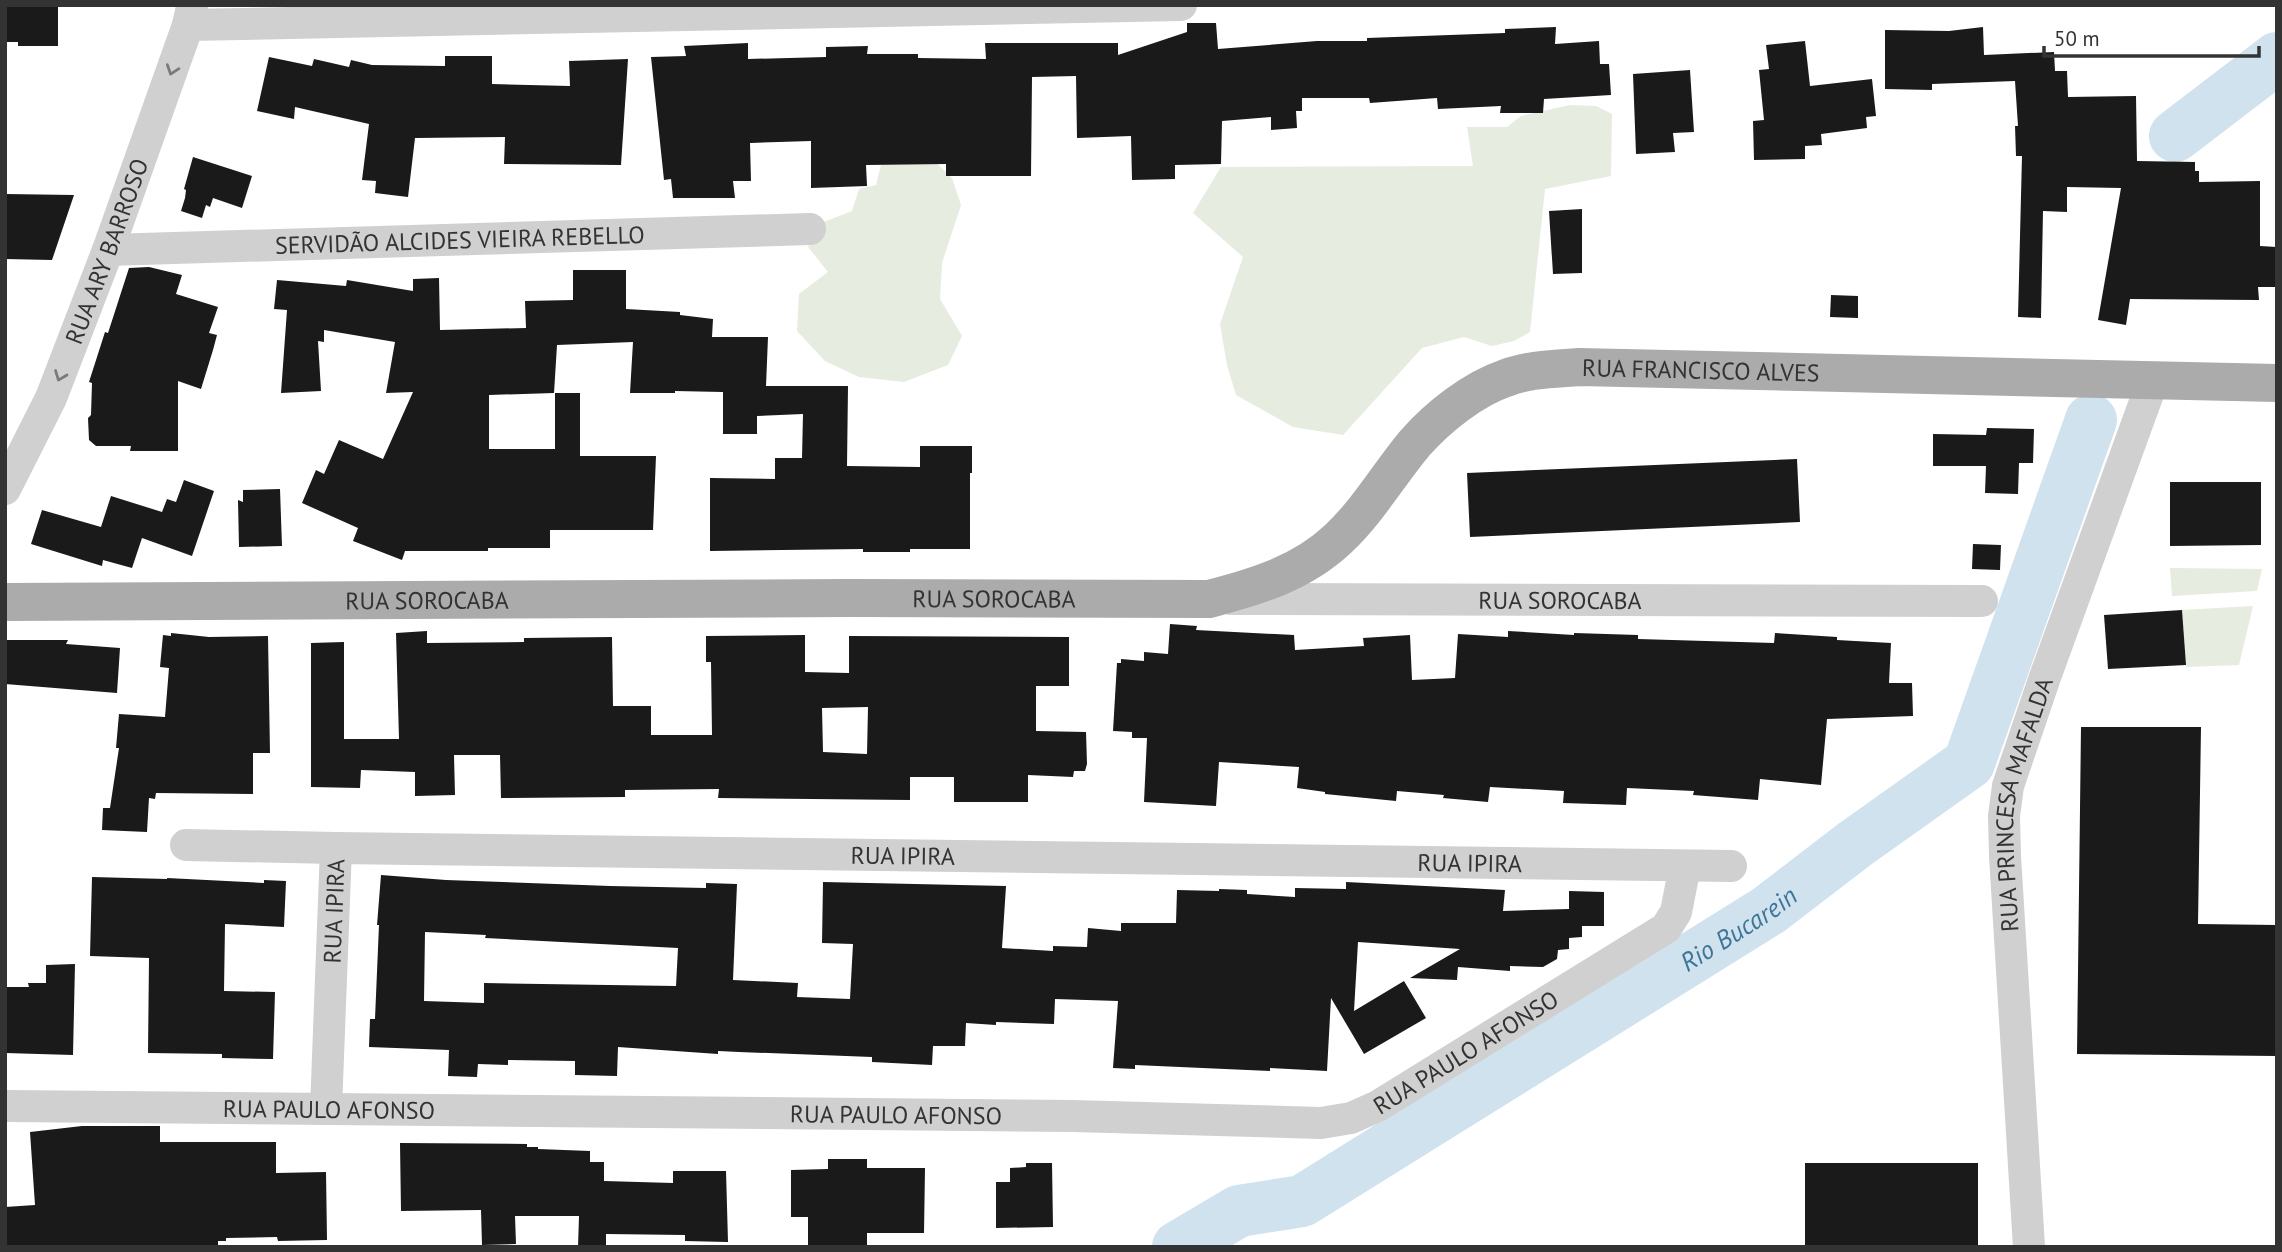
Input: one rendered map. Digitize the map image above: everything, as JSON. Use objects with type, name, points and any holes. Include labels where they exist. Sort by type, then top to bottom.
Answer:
[{"type":"main road","name":"RUA FRANCISCO ALVES","points":[[1209,599],[1252,589],[1313,559],[1339,538],[1417,442],[1441,418],[1470,397],[1505,378],[1539,370],[1579,366],[2277,383]]},
{"type":"main road","name":"RUA SOROCABA","points":[[5,601],[1209,599]]},
{"type":"street","points":[[190,15],[1181,5]]},
{"type":"street","name":"RUA ARY BARROSO","points":[[5,489],[51,398],[108,250],[190,15]]},
{"type":"street","name":"SERVIDÃO ALCIDES VIEIRA REBELLO","points":[[108,250],[810,229]]},
{"type":"street","name":"RUA PRINCESA MAFALDA","points":[[2029,1247],[2005,856],[2004,816],[2008,786],[2152,380]]},
{"type":"street","name":"RUA SOROCABA","points":[[1209,599],[1982,601]]},
{"type":"street","points":[[186,845],[336,848]]},
{"type":"street","name":"RUA IPIRA","points":[[326,1109],[336,848],[1731,866]]},
{"type":"street","name":"RUA PAULO AFONSO","points":[[5,1106],[1073,1116],[1321,1123],[1351,1118],[1378,1106],[1666,928],[1676,912],[1685,866]]},
{"type":"shaded area","points":[[1570,105],[1596,106],[1612,114],[1611,176],[1545,189],[1530,332],[1514,341],[1492,346],[1464,337],[1422,348],[1343,435],[1293,427],[1236,395],[1227,365],[1220,324],[1243,257],[1193,213],[1221,167],[1473,166],[1467,127],[1507,127],[1521,116]]},
{"type":"shaded area","points":[[922,149],[952,178],[961,205],[942,263],[940,299],[962,336],[948,365],[904,382],[859,377],[825,361],[797,331],[799,294],[828,272],[808,247],[821,223],[852,211],[859,189],[876,185],[882,161]]},
{"type":"shaded area","points":[[2170,568],[2262,569],[2257,591],[2172,596]]},
{"type":"shaded area","points":[[2253,606],[2239,665],[2186,667],[2182,610]]},
{"type":"building","points":[[5,5],[58,5],[58,46],[18,46],[18,42],[5,42]]},
{"type":"building","points":[[1187,23],[1216,23],[1218,49],[1317,41],[1367,41],[1367,38],[1505,33],[1505,29],[1556,27],[1555,44],[1599,41],[1600,64],[1609,64],[1611,95],[1544,99],[1543,113],[1500,113],[1501,106],[1438,109],[1437,98],[1370,103],[1369,98],[1302,98],[1302,111],[1296,111],[1297,128],[1271,130],[1271,117],[1222,121],[1221,164],[1175,165],[1175,179],[1132,180],[1131,136],[1077,138],[1076,76],[1032,77],[1031,176],[946,176],[946,164],[866,165],[867,186],[811,188],[811,141],[750,143],[751,181],[733,181],[735,198],[673,198],[671,179],[664,180],[651,57],[686,56],[684,46],[748,43],[748,59],[826,57],[826,47],[868,46],[867,54],[918,54],[918,58],[986,59],[985,43],[1118,43],[1118,55],[1187,32]]},
{"type":"building","points":[[1983,27],[1984,55],[2054,52],[2055,71],[2067,71],[2068,97],[2136,96],[2137,161],[2195,162],[2195,171],[2199,171],[2199,182],[2260,181],[2260,246],[2277,247],[2277,287],[2258,287],[2259,300],[2130,299],[2126,325],[2098,320],[2121,188],[2067,187],[2067,212],[2043,211],[2041,318],[2018,317],[2022,156],[2016,156],[2015,126],[2018,126],[2015,81],[1932,84],[1932,90],[1885,89],[1885,30],[1949,31]]},
{"type":"building","points":[[1805,41],[1810,86],[1872,79],[1876,116],[1866,117],[1867,128],[1821,134],[1822,145],[1805,146],[1805,159],[1754,160],[1753,121],[1764,120],[1759,70],[1769,69],[1766,45]]},
{"type":"building","points":[[445,56],[492,56],[492,84],[570,86],[569,61],[628,59],[621,165],[504,164],[505,137],[415,138],[408,197],[375,193],[376,181],[362,180],[369,124],[295,107],[294,119],[257,111],[269,57],[312,66],[314,59],[349,67],[351,60],[372,65],[445,66]]},
{"type":"building","points":[[1690,70],[1694,132],[1673,133],[1675,152],[1636,154],[1633,74]]},
{"type":"building","points":[[193,157],[252,176],[242,208],[213,198],[210,207],[206,205],[202,218],[181,211]]},
{"type":"building","points":[[5,194],[74,195],[52,260],[5,259]]},
{"type":"building","points":[[1582,209],[1582,273],[1553,274],[1549,211]]},
{"type":"building","points":[[149,267],[182,275],[176,294],[218,307],[209,333],[217,335],[213,350],[201,389],[178,381],[178,451],[130,451],[131,446],[96,446],[89,440],[88,418],[91,415],[92,383],[89,382],[129,268]]},
{"type":"building","points":[[573,270],[626,270],[626,309],[680,312],[680,315],[713,319],[712,337],[768,337],[766,386],[848,386],[847,466],[920,467],[920,446],[972,446],[970,549],[910,549],[910,552],[863,552],[863,549],[710,551],[710,478],[775,479],[775,458],[802,458],[803,414],[757,416],[757,434],[723,434],[723,392],[630,393],[633,342],[557,345],[554,393],[489,395],[489,449],[555,449],[555,393],[580,393],[580,456],[656,456],[653,530],[550,530],[550,548],[405,551],[402,560],[353,541],[358,528],[302,503],[316,470],[324,474],[339,440],[383,459],[413,392],[386,393],[395,342],[324,330],[324,342],[318,341],[321,391],[281,393],[287,310],[274,309],[277,280],[346,286],[347,280],[413,291],[413,279],[439,278],[440,330],[526,328],[525,301],[573,300]]},
{"type":"building","points":[[1831,295],[1858,296],[1858,318],[1830,317]]},
{"type":"building","points":[[1987,428],[2034,429],[2033,463],[2019,463],[2018,494],[1985,493],[1986,466],[1933,466],[1933,434],[1986,435]]},
{"type":"building","points":[[1797,459],[1800,522],[1470,537],[1467,473]]},
{"type":"building","points":[[184,480],[214,491],[192,556],[142,538],[132,568],[103,560],[102,566],[31,544],[42,510],[101,527],[111,496],[162,512],[167,499],[176,502]]},
{"type":"building","points":[[2170,482],[2261,482],[2261,545],[2170,546]]},
{"type":"building","points":[[280,489],[282,546],[239,547],[238,500],[243,502],[243,490]]},
{"type":"building","points":[[1973,544],[2001,545],[2000,570],[1972,569]]},
{"type":"building","points":[[2182,610],[2186,665],[2108,669],[2104,615]]},
{"type":"building","points":[[1170,624],[1197,626],[1196,630],[1294,635],[1295,650],[1364,646],[1363,638],[1410,635],[1412,680],[1455,678],[1458,634],[1508,637],[1508,631],[1638,635],[1638,639],[1774,643],[1775,633],[1891,643],[1889,683],[1912,683],[1913,716],[1827,719],[1821,785],[1760,779],[1758,800],[1693,795],[1694,791],[1627,788],[1626,805],[1563,803],[1564,791],[1490,787],[1488,802],[1397,791],[1396,801],[1325,794],[1297,788],[1299,767],[1219,762],[1216,806],[1144,802],[1147,738],[1132,738],[1132,732],[1113,731],[1117,663],[1121,663],[1121,659],[1144,661],[1144,652],[1168,654]]},
{"type":"building","points":[[427,631],[427,643],[524,642],[524,638],[612,637],[613,706],[651,706],[651,735],[712,735],[711,662],[706,662],[706,636],[805,635],[805,672],[849,673],[849,636],[1069,637],[1069,686],[1036,686],[1036,731],[1086,732],[1087,764],[1085,771],[1074,771],[1073,777],[1028,775],[1028,802],[954,802],[954,777],[910,777],[910,800],[718,798],[719,789],[625,790],[625,797],[501,798],[500,755],[454,755],[455,795],[415,796],[415,772],[361,770],[360,788],[311,787],[311,643],[344,642],[344,739],[399,739],[396,633]],"holes":[[[868,707],[867,754],[823,752],[822,708]]]},
{"type":"building","points":[[171,633],[209,637],[268,636],[270,753],[253,753],[253,794],[156,793],[155,799],[149,798],[147,832],[102,830],[103,808],[110,808],[119,748],[116,748],[119,714],[165,717],[169,668],[160,667],[163,635],[171,636]]},
{"type":"building","points":[[5,640],[68,640],[66,644],[120,648],[117,693],[5,684]]},
{"type":"building","points":[[2081,727],[2201,727],[2198,924],[2277,925],[2277,1056],[2077,1054]]},
{"type":"building","points":[[381,875],[610,886],[706,888],[706,883],[737,884],[733,980],[798,983],[797,997],[850,999],[853,944],[822,943],[823,882],[1006,886],[1002,948],[1053,951],[1053,946],[1087,947],[1088,928],[1121,931],[1121,923],[1176,923],[1177,890],[1247,890],[1247,894],[1295,897],[1295,888],[1346,889],[1346,882],[1505,890],[1503,911],[1569,909],[1569,891],[1604,892],[1604,926],[1582,926],[1582,937],[1569,938],[1569,949],[1558,950],[1557,959],[1543,967],[1510,966],[1510,971],[1458,967],[1457,980],[1410,978],[1460,949],[1358,942],[1354,1011],[1404,981],[1426,1018],[1364,1054],[1331,998],[1327,1071],[1135,1065],[1135,1069],[1113,1068],[1118,1001],[1055,999],[1054,1024],[966,1023],[965,1046],[933,1046],[932,1065],[872,1062],[872,1057],[718,1051],[718,1054],[618,1047],[617,1076],[575,1075],[575,1061],[508,1060],[508,1065],[478,1064],[477,1077],[448,1076],[449,1050],[369,1047],[370,1019],[375,1019]],"holes":[[[425,932],[486,935],[485,938],[678,948],[676,986],[484,983],[484,1003],[424,1001]]]},
{"type":"building","points":[[92,877],[264,883],[264,880],[286,881],[284,927],[225,924],[224,991],[275,992],[273,1059],[222,1058],[222,1054],[148,1053],[149,958],[90,956]]},
{"type":"building","points":[[75,964],[73,1055],[5,1053],[5,987],[29,987],[28,983],[46,983],[46,965]]},
{"type":"building","points":[[82,1126],[160,1126],[160,1142],[276,1142],[276,1173],[326,1172],[327,1240],[226,1238],[226,1241],[218,1241],[218,1247],[5,1247],[5,1207],[35,1205],[30,1132]]},
{"type":"building","points":[[400,1143],[527,1144],[527,1147],[538,1149],[590,1151],[590,1162],[604,1162],[604,1181],[673,1183],[673,1171],[726,1171],[728,1242],[685,1241],[685,1235],[606,1234],[606,1247],[578,1247],[579,1216],[515,1216],[516,1244],[482,1245],[481,1210],[401,1211]]},
{"type":"building","points":[[828,1159],[867,1159],[867,1168],[925,1168],[924,1233],[867,1233],[867,1247],[808,1247],[808,1217],[791,1217],[791,1170],[828,1169]]},
{"type":"building","points":[[1026,1163],[1052,1163],[1053,1227],[996,1228],[996,1182],[1010,1182],[1010,1168],[1026,1167]]},
{"type":"building","points":[[1805,1163],[1978,1163],[1978,1247],[1805,1247]]},
{"type":"waterway","name":"Rio Bucarein","points":[[2175,136],[2277,58]]},
{"type":"waterway","name":"Rio Bucarein","points":[[1178,1247],[1239,1211],[1302,1201],[1769,910],[1855,844],[1969,763],[2091,420]]}]
